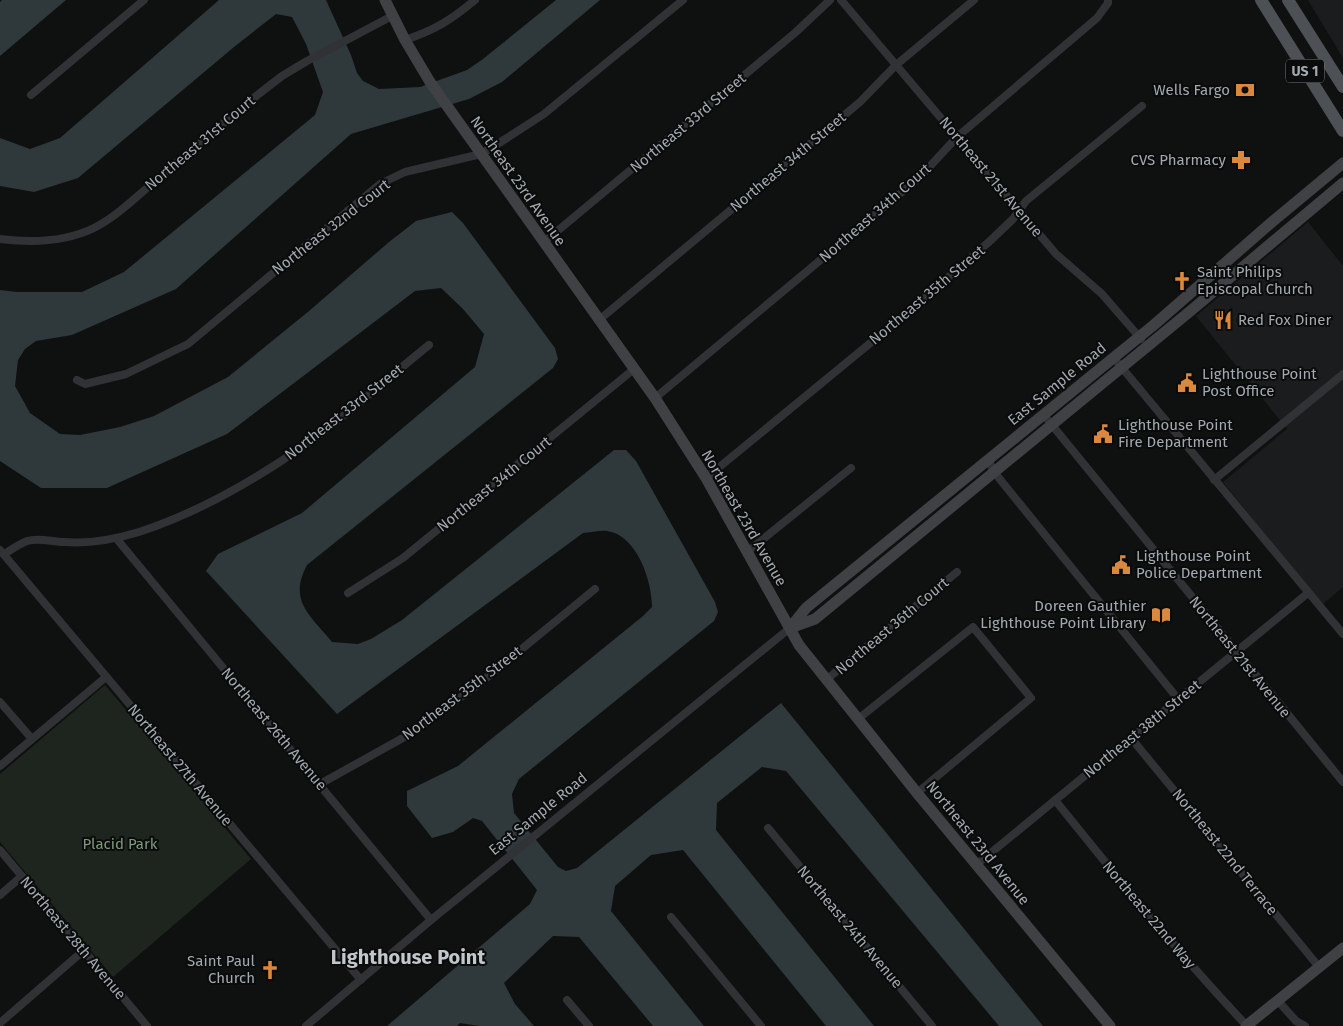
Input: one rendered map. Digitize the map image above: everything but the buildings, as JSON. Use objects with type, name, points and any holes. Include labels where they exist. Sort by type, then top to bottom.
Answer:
[{"type":"main road","name":"US 1","points":[[1260,0],[1343,131]]},
{"type":"main road","name":"US 1","points":[[1288,0],[1343,87]]},
{"type":"street","points":[[31,95],[144,0]]},
{"type":"street","name":"Northeast 23rd Avenue","points":[[385,0],[405,40],[430,82],[655,398],[706,478],[799,645],[917,793],[1110,1026]]},
{"type":"street","points":[[405,40],[445,23],[475,0]]},
{"type":"street","name":"Northeast 32nd Court","points":[[77,380],[85,384],[126,374],[188,344],[380,184],[405,172],[481,154],[519,131],[544,114],[683,0]]},
{"type":"street","name":"Northeast 33rd Street","points":[[543,243],[796,32],[830,0]]},
{"type":"street","name":"Northeast 21st Avenue","points":[[842,0],[1060,258],[1102,294],[1148,346]]},
{"type":"street","name":"Northeast 34th Street","points":[[599,320],[860,102],[896,65],[974,0]]},
{"type":"street","name":"Northeast 34th Court","points":[[655,398],[920,177],[957,137],[1097,18],[1108,3],[1108,0]]},
{"type":"street","name":"Northeast 31st Court","points":[[0,239],[41,241],[68,236],[94,228],[121,210],[282,76],[392,16]]},
{"type":"street","name":"Northeast 35th Street","points":[[706,478],[941,284],[990,242],[1026,201],[1142,106]]},
{"type":"street","name":"East Sample Road","points":[[306,1026],[431,920],[790,628],[806,608],[1188,296],[1343,163]]},
{"type":"street","name":"East Sample Road","points":[[790,628],[814,619],[1148,346],[1343,183]]},
{"type":"street","points":[[1188,296],[1185,307],[1188,313]]},
{"type":"street","name":"Northeast 33rd Street","points":[[2,552],[27,541],[43,539],[64,542],[91,542],[116,538],[184,515],[245,484],[309,442],[429,344]]},
{"type":"street","points":[[1114,357],[1343,634]]},
{"type":"street","name":"Northeast 34th Court","points":[[348,593],[403,558],[634,369]]},
{"type":"street","points":[[1214,480],[1343,374]]},
{"type":"street","name":"Northeast 21st Avenue","points":[[1043,414],[1343,782]]},
{"type":"street","points":[[988,459],[994,472],[1178,699]]},
{"type":"street","points":[[747,552],[851,468]]},
{"type":"street","name":"Northeast 26th Avenue","points":[[116,538],[431,920]]},
{"type":"street","name":"Northeast 27th Avenue","points":[[2,552],[361,980]]},
{"type":"street","points":[[853,569],[862,580]]},
{"type":"street","name":"Northeast 36th Court","points":[[826,680],[957,572]]},
{"type":"street","name":"Northeast 35th Street","points":[[320,784],[410,734],[479,684],[595,589]]},
{"type":"street","name":"Northeast 38th Street","points":[[976,864],[1308,592]]},
{"type":"street","points":[[858,719],[973,627],[1031,698],[917,793]]},
{"type":"street","points":[[0,766],[106,677]]},
{"type":"street","points":[[0,702],[32,739]]},
{"type":"street","name":"Northeast 22nd Terrace","points":[[1132,738],[1320,967]]},
{"type":"street","name":"Northeast 22nd Way","points":[[1055,800],[1179,951],[1247,1026]]},
{"type":"street","name":"Northeast 24th Avenue","points":[[768,828],[932,1026]]},
{"type":"street","name":"Northeast 28th Avenue","points":[[0,850],[145,1025]]},
{"type":"street","points":[[0,895],[22,876]]},
{"type":"street","points":[[671,917],[761,1026]]},
{"type":"street","points":[[1247,1026],[1343,948]]},
{"type":"street","points":[[0,1023],[83,951]]},
{"type":"street","points":[[567,1000],[589,1026]]},
{"type":"street","points":[[1278,1001],[1296,1021],[1305,1026]]},
{"type":"shaded area","points":[[2,0],[66,0],[0,56],[0,2]]},
{"type":"shaded area","points":[[219,0],[326,0],[351,55],[357,73],[363,81],[379,89],[420,87],[467,70],[556,0],[600,0],[502,82],[469,99],[351,134],[176,289],[72,335],[36,341],[25,349],[18,360],[15,386],[30,413],[60,434],[80,435],[120,427],[154,416],[228,377],[416,221],[452,212],[463,223],[555,348],[558,359],[553,368],[307,565],[300,588],[304,607],[309,615],[332,642],[358,644],[371,639],[402,620],[614,450],[626,450],[636,461],[715,602],[718,612],[714,621],[519,779],[512,794],[514,813],[558,867],[566,871],[577,868],[781,703],[1043,1026],[999,1026],[786,771],[762,767],[717,803],[716,830],[874,1026],[826,1026],[683,850],[651,855],[615,886],[611,911],[704,1026],[653,1026],[579,937],[553,936],[504,983],[515,1004],[534,1026],[479,1026],[460,1023],[457,1026],[387,1026],[530,904],[537,890],[482,821],[473,818],[453,832],[432,838],[407,806],[407,791],[458,766],[643,616],[652,607],[651,596],[646,573],[641,561],[627,541],[618,534],[607,531],[583,533],[337,714],[206,571],[218,554],[302,513],[475,367],[484,334],[463,309],[441,288],[415,291],[227,434],[107,488],[41,488],[0,461],[0,290],[17,292],[82,292],[124,272],[315,115],[323,92],[306,44],[292,17],[276,14],[78,178],[34,192],[0,186],[0,138],[30,149],[60,138]]},
{"type":"shaded area","points":[[1308,0],[1343,0],[1343,58]]},
{"type":"shaded area","points":[[1308,222],[1343,266],[1343,587],[1322,605],[1223,482],[1287,429],[1196,316]]},
{"type":"green space","name":"Placid Park","points":[[105,685],[251,859],[113,977],[0,842],[0,774]]},
{"type":"place","name":"Wells Fargo","points":[[1245,90]]},
{"type":"place","name":"CVS Pharmacy","points":[[1241,160]]},
{"type":"place","name":"Saint Philips Episcopal Church","points":[[1182,281]]},
{"type":"place","name":"Red Fox Diner","points":[[1223,320]]},
{"type":"place","name":"Lighthouse Point Post Office","points":[[1187,383]]},
{"type":"place","name":"Lighthouse Point Fire Department","points":[[1103,434]]},
{"type":"place","name":"Lighthouse Point Police Department","points":[[1121,565]]},
{"type":"place","name":"Doreen Gauthier Lighthouse Point Library","points":[[1161,615]]},
{"type":"place","name":"Saint Paul Church","points":[[270,970]]},
{"type":"district","name":"Lighthouse Point","points":[[408,957]]}]
